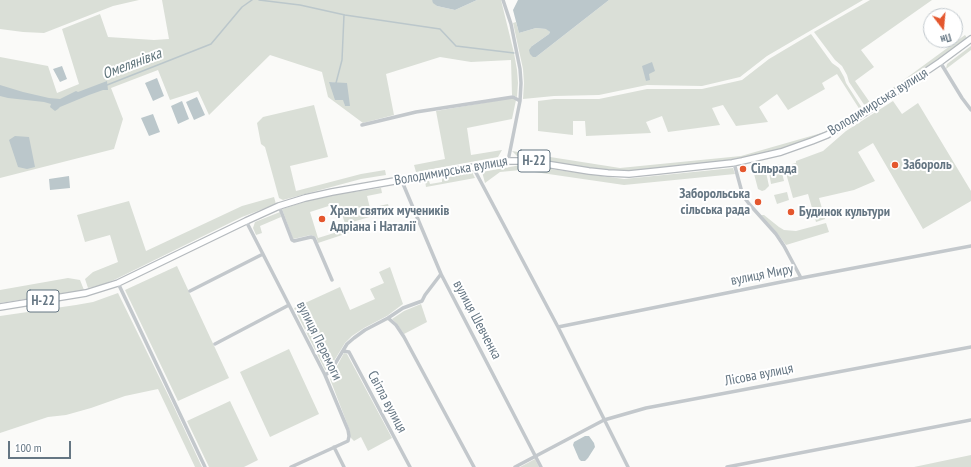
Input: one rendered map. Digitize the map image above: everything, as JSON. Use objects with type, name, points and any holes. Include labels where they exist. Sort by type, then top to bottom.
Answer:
[{"type":"main road","name":"Володимирська вулиця","points":[[0,307],[86,293],[118,283],[279,206],[332,192],[517,160],[618,174],[642,173],[742,162],[781,152],[798,147],[827,135],[866,112],[971,39]]},
{"type":"street","points":[[504,0],[511,24],[520,69],[521,83],[520,101],[508,161]]},
{"type":"street","points":[[940,62],[971,110]]},
{"type":"street","points":[[362,125],[416,112],[498,99],[513,97],[520,101]]},
{"type":"street","points":[[734,163],[744,196],[750,205],[776,234],[801,278]]},
{"type":"street","points":[[473,167],[558,327],[628,467]]},
{"type":"street","name":"вулиця Шевченка","points":[[401,179],[441,274],[541,467]]},
{"type":"street","points":[[279,206],[292,240],[294,241],[311,237],[314,238],[332,280]]},
{"type":"street","name":"вулиця Перемоги","points":[[246,221],[325,375],[348,430],[348,441],[334,447]]},
{"type":"street","name":"вулиця Миру","points":[[558,327],[801,278],[971,246]]},
{"type":"street","points":[[190,291],[263,254]]},
{"type":"street","points":[[325,375],[330,372],[347,344],[365,330],[403,308],[422,301],[441,274]]},
{"type":"street","points":[[118,283],[205,467]]},
{"type":"street","points":[[215,344],[289,305]]},
{"type":"street","points":[[388,318],[396,325],[404,337],[474,467]]},
{"type":"street","name":"Лісова вулиця","points":[[515,467],[604,420],[646,408],[971,347]]},
{"type":"street","name":"Світла вулиця","points":[[343,351],[349,352],[410,467]]},
{"type":"street","points":[[727,467],[971,420]]},
{"type":"street","points":[[291,467],[334,447],[344,467]]},
{"type":"shaded area","points":[[0,0],[139,0],[113,6],[44,33],[0,29]]},
{"type":"shaded area","points":[[162,0],[432,0],[437,6],[455,10],[477,0],[501,0],[517,70],[517,97],[512,95],[511,60],[471,62],[440,57],[386,74],[394,115],[363,123],[328,97],[322,72],[270,55],[209,115],[198,91],[170,100],[158,70],[111,88],[123,119],[114,149],[0,178],[0,57],[48,66],[57,93],[79,84],[62,29],[100,14],[108,37],[154,40],[169,39]],"holes":[[[330,82],[336,83],[350,106],[345,106],[344,99]]]},
{"type":"shaded area","points":[[432,0],[477,0],[455,10],[437,6]]},
{"type":"shaded area","points":[[518,0],[609,0],[536,57],[533,57],[529,50],[550,32],[546,29],[536,28],[519,33],[513,10]]},
{"type":"shaded area","points":[[609,0],[863,0],[767,56],[740,77],[702,86],[647,85],[599,95],[554,96],[523,99],[523,69],[513,23],[516,22],[519,33],[536,28],[547,29],[550,32],[532,46],[536,57]]},
{"type":"shaded area","points":[[870,0],[932,0],[861,50],[874,67],[855,81],[871,104],[947,48],[954,48],[867,109],[849,82],[842,66],[835,60],[814,32]]},
{"type":"shaded area","points":[[811,34],[832,63],[839,68],[846,83],[864,111],[826,133],[797,145],[742,160],[642,171],[617,172],[589,169],[517,156],[512,151],[620,168],[741,156],[825,132],[860,110],[837,74],[822,83],[825,89],[788,110],[777,94],[759,107],[768,122],[736,126],[723,105],[712,108],[720,125],[668,132],[662,116],[646,122],[651,133],[586,136],[585,121],[573,121],[573,135],[538,131],[538,101],[554,99],[599,99],[647,89],[702,89],[742,80],[769,59]]},
{"type":"shaded area","points":[[965,35],[967,38],[963,41],[963,36]]},
{"type":"shaded area","points":[[971,46],[971,50],[946,69],[947,64]]},
{"type":"shaded area","points":[[652,62],[655,71],[649,74],[650,80],[646,81],[642,66]]},
{"type":"shaded area","points":[[62,66],[67,79],[60,82],[53,69]]},
{"type":"shaded area","points":[[157,78],[164,96],[153,101],[145,83]]},
{"type":"shaded area","points":[[107,81],[108,90],[103,90],[89,95],[60,107],[55,111],[50,107],[51,104],[44,102],[0,96],[0,85],[23,92],[60,99],[76,91],[78,92]]},
{"type":"shaded area","points":[[329,82],[347,83],[350,106],[345,106],[343,100],[335,100]]},
{"type":"shaded area","points":[[197,97],[205,115],[194,120],[186,102]]},
{"type":"shaded area","points":[[512,98],[516,100],[512,119],[467,128],[471,155],[502,150],[498,157],[416,172],[414,165],[445,159],[436,111]]},
{"type":"shaded area","points":[[182,101],[189,119],[178,124],[171,106]]},
{"type":"shaded area","points":[[893,101],[902,114],[918,103],[971,191],[971,201],[923,229],[873,143],[858,152],[875,181],[854,190],[819,198],[825,219],[816,222],[808,194],[793,198],[784,166],[796,163],[796,161],[823,151],[846,131]]},
{"type":"shaded area","points":[[314,105],[328,157],[290,166],[296,191],[361,174],[385,170],[386,175],[361,179],[283,200],[279,198],[265,147],[261,144],[257,123],[263,117]]},
{"type":"shaded area","points":[[153,114],[160,132],[149,136],[141,118]]},
{"type":"shaded area","points":[[15,136],[29,137],[35,167],[27,169],[18,167],[9,140]]},
{"type":"shaded area","points":[[780,164],[784,181],[771,184],[768,167]]},
{"type":"shaded area","points":[[521,165],[624,179],[733,168],[735,174],[624,185],[521,170],[500,172],[485,183],[482,172]]},
{"type":"shaded area","points":[[765,168],[769,186],[762,191],[758,189],[753,170]]},
{"type":"shaded area","points":[[472,172],[475,178],[426,187],[425,181],[429,181],[430,184],[442,182],[442,178]]},
{"type":"shaded area","points":[[69,176],[70,188],[50,190],[49,179]]},
{"type":"shaded area","points":[[381,188],[382,193],[367,196],[370,208],[388,204],[390,211],[349,223],[351,232],[318,243],[316,237],[311,235],[293,239],[282,209],[332,195]],"holes":[[[338,203],[347,229],[318,238],[310,212]]]},
{"type":"shaded area","points":[[787,192],[789,200],[777,204],[774,195]]},
{"type":"shaded area","points":[[274,197],[276,204],[242,217],[116,279],[102,285],[88,288],[85,279],[93,272],[118,262],[110,235],[85,242],[77,215],[129,201],[146,251],[242,206]]},
{"type":"shaded area","points":[[280,212],[281,217],[260,226],[262,233],[256,235],[253,228],[255,222]]},
{"type":"shaded area","points":[[761,215],[764,215],[784,230],[796,231],[826,223],[829,232],[786,245]]},
{"type":"shaded area","points":[[177,266],[229,378],[178,401],[125,290]]},
{"type":"shaded area","points":[[390,267],[403,304],[387,316],[352,336],[345,343],[329,369],[325,370],[294,308],[340,287],[350,310],[375,299],[370,289],[384,283],[379,272]]},
{"type":"shaded area","points":[[68,278],[80,280],[84,290],[0,303],[0,290]]},
{"type":"shaded area","points":[[118,293],[202,467],[195,467],[158,389],[125,396],[66,415],[48,417],[0,433],[0,316],[93,302]]},
{"type":"shaded area","points":[[421,304],[427,322],[404,334],[392,319],[404,311]]},
{"type":"shaded area","points":[[289,349],[319,414],[270,437],[240,372]]},
{"type":"shaded area","points":[[344,353],[347,354],[392,438],[368,451],[361,437],[354,441],[350,437],[350,431],[330,379]]},
{"type":"shaded area","points":[[230,401],[258,460],[244,467],[209,467],[187,421]]},
{"type":"shaded area","points":[[585,436],[589,436],[595,447],[585,461],[581,461],[573,445],[574,442]]},
{"type":"shaded area","points":[[971,455],[971,467],[914,467]]},
{"type":"shaded area","points":[[535,459],[539,467],[520,467]]},
{"type":"waterway","name":"Омелянівка","points":[[107,85],[211,44],[242,7],[252,0]]},
{"type":"waterway","name":"Омелянівка","points":[[259,0],[300,5],[345,15],[440,29],[456,46],[514,53]]},
{"type":"waterway","points":[[336,83],[342,60],[344,15]]},
{"type":"place","name":"Забороль","points":[[895,165]]},
{"type":"place","name":"Сільрада","points":[[743,169]]},
{"type":"place","name":"Заборольська сільська рада","points":[[758,202]]},
{"type":"place","name":"Будинок культури","points":[[791,212]]},
{"type":"place","name":"Храм святих мучеників Адріана і Наталії","points":[[322,219]]}]
